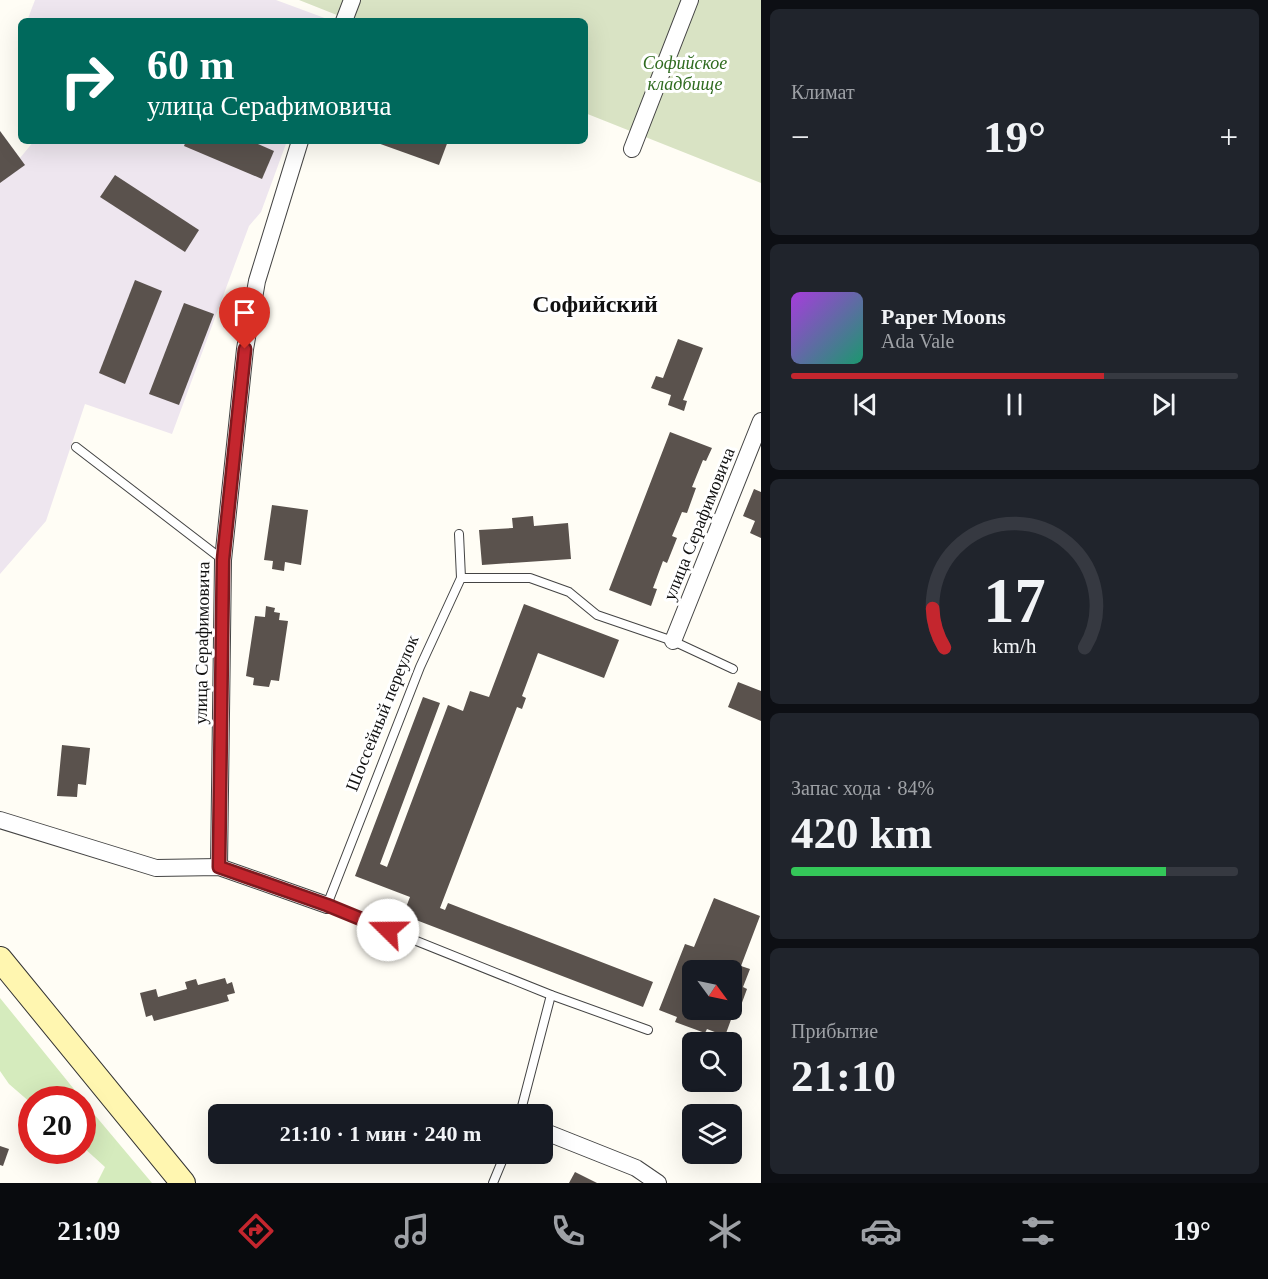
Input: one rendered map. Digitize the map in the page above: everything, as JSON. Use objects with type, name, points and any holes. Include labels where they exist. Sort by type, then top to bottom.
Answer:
[{"type":"main road","points":[[0,959],[183,1183]]},
{"type":"street","points":[[345,18],[352,0]]},
{"type":"street","points":[[632,149],[690,0]]},
{"type":"street","name":"улица Серафимовича","points":[[219,867],[223,560],[245,349],[257,281],[299,144]]},
{"type":"street","name":"улица Серафимовича","points":[[674,641],[761,421]]},
{"type":"street","points":[[0,820],[156,868],[219,867],[327,905]]},
{"type":"street","points":[[553,1135],[636,1168],[658,1183]]},
{"type":"lane","points":[[76,447],[223,560]]},
{"type":"lane","name":"Шоссейный переулок","points":[[327,905],[420,667],[461,578],[459,534]]},
{"type":"lane","points":[[461,578],[530,578],[570,592],[597,615],[674,641],[734,669]]},
{"type":"lane","points":[[327,905],[551,995],[648,1030]]},
{"type":"lane","points":[[523,1104],[551,995]]},
{"type":"lane","points":[[493,1183],[501,1164]]},
{"type":"shaded area","points":[[35,0],[276,0],[325,18],[28,18]]},
{"type":"shaded area","points":[[0,131],[20,158],[32,144],[286,144],[261,212],[249,226],[172,434],[85,404],[46,521],[0,574]]},
{"type":"green space","name":"Софийское кладбище","points":[[299,0],[761,0],[761,183],[588,114],[588,18],[344,18]]},
{"type":"green space","points":[[0,998],[71,1086],[18,1086],[18,1092],[0,1071]]},
{"type":"green space","points":[[96,1116],[152,1183],[97,1183],[105,1167],[96,1159]]},
{"type":"building","points":[[0,131],[25,165],[0,183]]},
{"type":"building","points":[[185,144],[258,144],[274,151],[262,179],[184,146]]},
{"type":"building","points":[[380,144],[447,144],[439,165]]},
{"type":"building","points":[[115,175],[199,230],[185,252],[100,197]]},
{"type":"building","points":[[135,280],[162,291],[125,384],[99,373]]},
{"type":"building","points":[[184,303],[214,314],[179,405],[149,394]]},
{"type":"building","points":[[678,339],[703,348],[683,400],[687,401],[684,411],[668,405],[671,395],[651,388],[656,376],[663,378]]},
{"type":"building","points":[[670,432],[712,448],[706,461],[703,460],[692,487],[696,488],[687,513],[682,512],[672,536],[677,538],[667,563],[663,561],[653,588],[657,589],[651,606],[609,590]]},
{"type":"building","points":[[754,489],[761,492],[761,538],[750,533],[755,521],[743,516]]},
{"type":"building","points":[[272,505],[308,510],[301,565],[285,562],[284,571],[272,569],[273,561],[264,560]]},
{"type":"building","points":[[533,516],[534,526],[568,523],[571,559],[482,565],[479,530],[513,528],[512,518]]},
{"type":"building","points":[[524,604],[619,640],[604,678],[538,653],[522,696],[526,698],[522,709],[517,707],[440,908],[445,910],[448,903],[653,982],[643,1007],[403,915],[410,897],[355,876],[423,697],[440,703],[380,864],[387,867],[448,705],[463,711],[470,691],[489,697]]},
{"type":"building","points":[[266,606],[275,608],[274,612],[280,613],[279,620],[288,621],[279,681],[271,680],[269,687],[253,685],[254,678],[246,676],[255,616],[265,617]]},
{"type":"building","points":[[738,682],[761,691],[761,721],[728,707]]},
{"type":"building","points":[[62,745],[90,748],[86,785],[78,784],[77,797],[57,796]]},
{"type":"building","points":[[714,898],[760,916],[742,963],[742,960],[682,960],[682,1020],[731,1020],[726,1032],[707,1029],[702,1032],[675,1022],[677,1017],[659,1010],[685,944],[694,947]]},
{"type":"building","points":[[742,966],[750,969],[743,987],[747,989],[742,1003]]},
{"type":"building","points":[[225,978],[227,984],[232,982],[235,993],[227,995],[229,1001],[154,1021],[152,1015],[146,1017],[140,993],[156,989],[158,997],[187,989],[185,982],[196,979],[198,985]]},
{"type":"building","points":[[0,1146],[9,1149],[3,1166],[0,1165]]},
{"type":"building","points":[[575,1172],[597,1183],[569,1183]]},
{"type":"district","name":"Софийский","points":[[595,304]]},
{"type":"route","points":[[245,349],[223,560],[219,867],[327,905],[388,930]]}]
